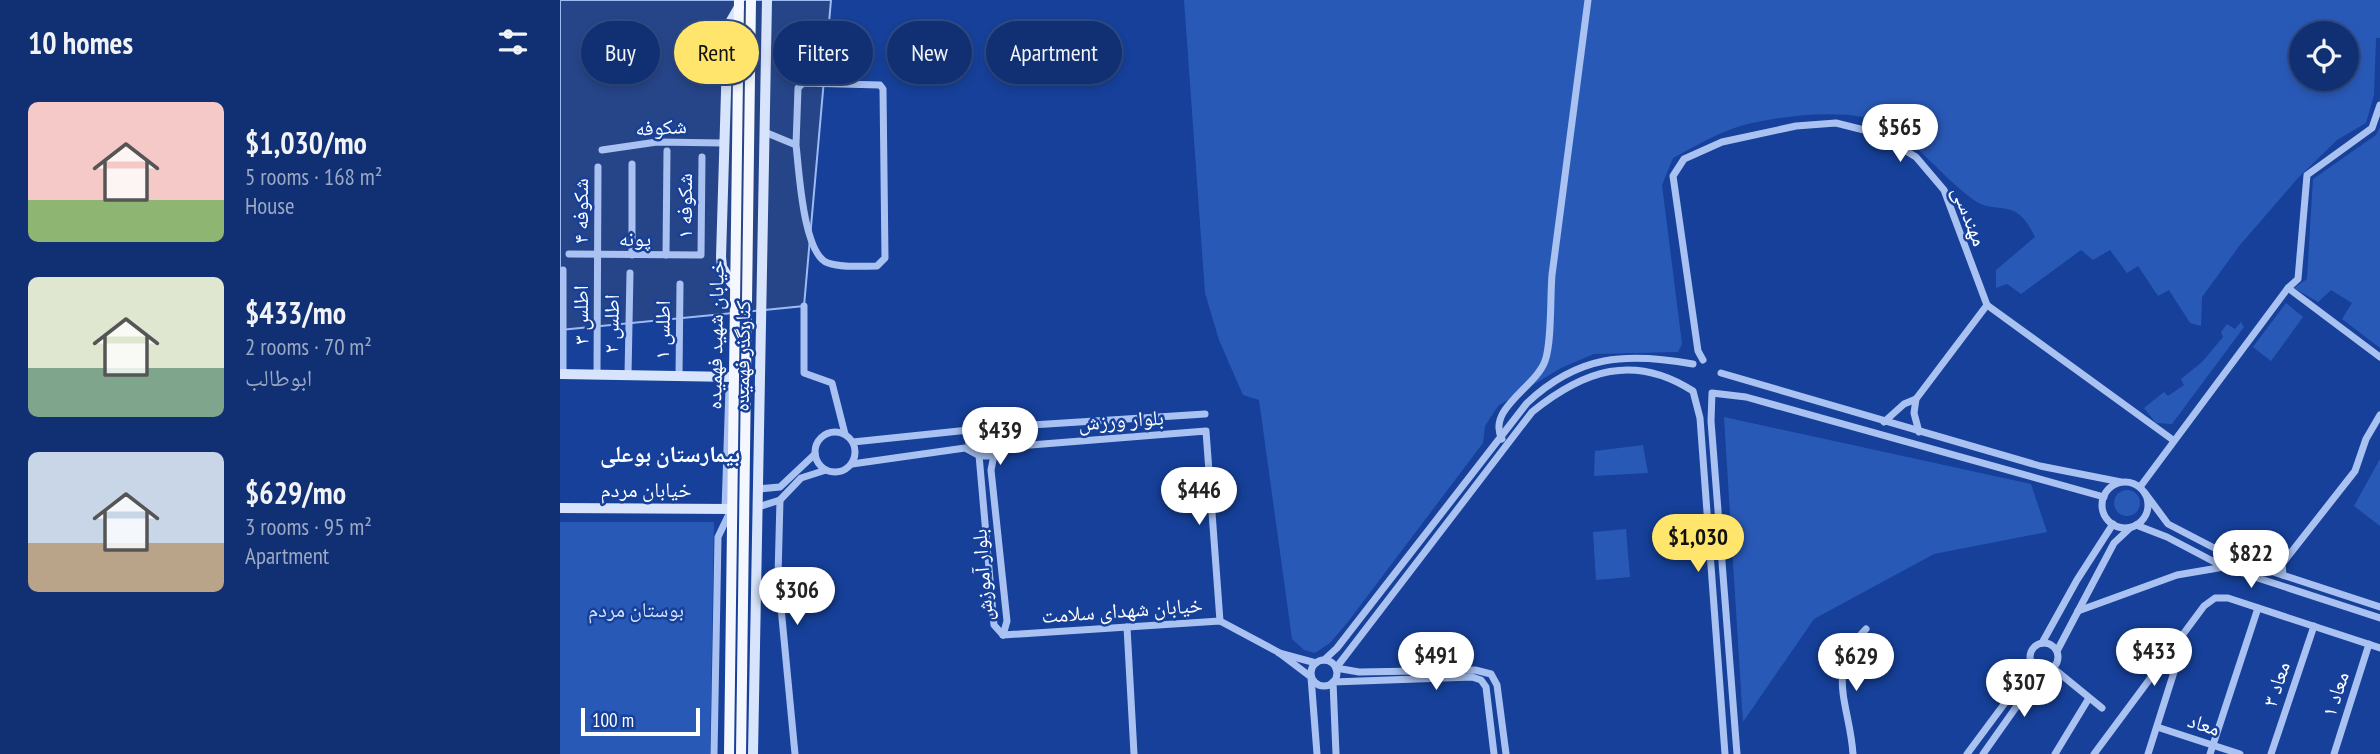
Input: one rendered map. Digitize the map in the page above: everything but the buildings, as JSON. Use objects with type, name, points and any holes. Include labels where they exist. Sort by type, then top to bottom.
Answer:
[{"type":"main road","name":"خیابان شهید فهمیده","points":[[741,754],[751,0]]},
{"type":"main road","name":"خیابان شهید فهمیده","points":[[729,754],[728,509],[735,289],[738,2]]},
{"type":"main road","points":[[745,508],[758,507]]},
{"type":"street","name":"کنارگذر فهمیده","points":[[753,754],[767,132],[767,0]]},
{"type":"street","points":[[1508,444],[1501,438],[1497,428],[1500,416],[1528,385],[1545,360],[1552,279],[1588,0]]},
{"type":"street","points":[[735,289],[722,267],[721,257],[729,26],[738,2]]},
{"type":"street","points":[[803,83],[880,85],[883,89],[885,258],[877,267],[829,264],[816,252],[802,201],[796,145],[798,88],[803,83]]},
{"type":"street","points":[[1983,754],[2031,686],[2057,660],[2057,651],[2114,543],[2142,521],[2148,508],[2143,490],[2173,440],[2298,279],[2306,175],[2372,128],[2380,105]]},
{"type":"street","name":"مهندسی","points":[[1703,360],[1698,351],[1681,239],[1673,176],[1676,167],[1684,159],[1722,142],[1796,126],[1836,123],[1876,133],[1916,157],[1944,190],[1987,305]]},
{"type":"street","points":[[767,132],[796,145]]},
{"type":"street","name":"شکوفه","points":[[602,150],[657,142],[723,143]]},
{"type":"street","points":[[666,255],[667,151]]},
{"type":"street","name":"شکوفه ۱","points":[[701,255],[702,156]]},
{"type":"street","points":[[632,164],[632,255]]},
{"type":"street","name":"شکوفه ۴","points":[[598,167],[598,255]]},
{"type":"street","name":"پونه","points":[[569,254],[701,255]]},
{"type":"street","name":"اطلس ۳","points":[[597,374],[598,255]]},
{"type":"street","points":[[563,270],[561,374],[731,377]]},
{"type":"street","name":"اطلس ۲","points":[[628,375],[629,273]]},
{"type":"street","name":"اطلس ۱","points":[[679,376],[680,284]]},
{"type":"street","points":[[2288,289],[2380,357]]},
{"type":"street","points":[[1919,432],[1913,413],[1916,399],[1987,305],[2173,440]]},
{"type":"street","points":[[804,306],[804,373],[832,383],[845,434],[853,442],[856,453],[852,464]]},
{"type":"street","points":[[1317,754],[1311,677],[1320,662],[1337,649],[1527,403],[1550,381],[1578,366],[1606,360],[1639,359],[1693,364]]},
{"type":"street","points":[[1336,754],[1333,682],[1336,668],[1532,412],[1575,383],[1606,372],[1649,370],[1668,374],[1693,391],[1700,418],[1725,754]]},
{"type":"street","points":[[1721,373],[2077,476],[2121,482],[2143,490],[2168,524],[2220,551],[2380,607]]},
{"type":"street","points":[[1737,754],[1711,421],[1712,393],[1746,397],[2104,497]]},
{"type":"street","points":[[1884,422],[1904,404],[1916,399]]},
{"type":"street","name":"بلوار ورزش","points":[[1001,427],[1205,414]]},
{"type":"street","points":[[2283,575],[2282,564],[2355,471],[2366,439],[2380,415]]},
{"type":"street","points":[[758,507],[780,500],[801,478],[826,470],[843,471],[852,464],[965,448],[977,454],[996,453],[1004,437],[1001,427],[984,420],[969,430],[853,442]]},
{"type":"street","points":[[969,430],[968,441],[977,454]]},
{"type":"street","name":"بلوار ورزش","points":[[996,453],[1018,446],[1206,431],[1220,621]]},
{"type":"street","points":[[758,489],[780,487],[815,454],[818,442],[827,434],[845,434]]},
{"type":"street","name":"بلوار آموزش","points":[[996,453],[991,470],[1007,621],[1003,635]]},
{"type":"street","points":[[815,454],[826,470]]},
{"type":"street","name":"بلوار آموزش","points":[[977,454],[994,625],[1003,635]]},
{"type":"street","points":[[2121,482],[2113,485],[2104,497],[2104,512],[2113,524],[2133,526],[2166,537],[2224,566],[2380,618]]},
{"type":"street","points":[[780,500],[778,576],[795,754]]},
{"type":"street","name":"خیابان مردم","points":[[560,508],[728,509]]},
{"type":"street","points":[[714,754],[718,537],[728,509]]},
{"type":"street","points":[[1967,754],[2022,680],[2032,649],[2042,643],[2077,580],[2113,524]]},
{"type":"street","points":[[989,564],[1000,564]]},
{"type":"street","points":[[2078,611],[2177,575],[2224,566]]},
{"type":"street","points":[[2094,754],[2204,606],[2214,598],[2228,598],[2380,648]]},
{"type":"street","points":[[2210,754],[2258,608]]},
{"type":"street","name":"خیابان شهدای سلامت","points":[[1003,635],[1220,621],[1278,652],[1311,677]]},
{"type":"street","name":"معاد ۳","points":[[2271,754],[2314,626]]},
{"type":"street","points":[[1127,627],[1134,754]]},
{"type":"street","points":[[1853,754],[1842,687],[1849,646],[1866,629]]},
{"type":"street","points":[[2042,643],[2051,645],[2057,651]]},
{"type":"street","name":"معاد ۱","points":[[2334,754],[2370,644]]},
{"type":"street","points":[[2148,754],[2174,672],[2171,650]]},
{"type":"street","name":"خیابان شهدای سلامت","points":[[1278,652],[1336,668]]},
{"type":"street","points":[[2030,662],[2035,669],[2050,669],[2102,708]]},
{"type":"street","points":[[1336,668],[1359,672],[1475,670],[1491,674],[1497,684],[1506,754]]},
{"type":"street","points":[[1311,677],[1319,686],[1333,682],[1481,680],[1486,687],[1494,754]]},
{"type":"street","points":[[2055,754],[2089,698]]},
{"type":"street","name":"معاد","points":[[2157,727],[2240,754]]},
{"type":"green space","points":[[1184,0],[2380,0],[2380,38],[2376,38],[2374,95],[2366,123],[2337,140],[2297,179],[2240,245],[2202,297],[2201,326],[2190,323],[2169,290],[2158,296],[2138,266],[2127,273],[2110,250],[2093,260],[2081,250],[2021,294],[2007,284],[1996,288],[1996,270],[2035,237],[2028,224],[2013,211],[1980,204],[1971,198],[1898,133],[1872,119],[1835,114],[1794,116],[1756,122],[1723,132],[1673,158],[1662,185],[1682,344],[1678,352],[1594,354],[1561,368],[1498,406],[1485,426],[1483,443],[1347,623],[1330,643],[1315,653],[1304,650],[1292,639],[1259,400],[1243,395],[1219,340],[1205,293]]},
{"type":"green space","points":[[2380,127],[2380,348],[2342,319],[2352,303],[2331,290],[2318,302],[2294,288],[2307,279],[2313,179],[2376,135]]},
{"type":"green space","points":[[2286,303],[2303,317],[2271,361],[2253,347]]},
{"type":"green space","points":[[2241,322],[2244,327],[2172,424],[2156,423],[2144,408],[2164,392],[2168,396],[2184,385],[2181,379],[2202,362],[2223,337],[2221,332],[2227,324],[2235,329]]},
{"type":"green space","points":[[1724,417],[2031,484],[2047,532],[1934,554],[1814,619],[1743,722]]},
{"type":"green space","points":[[1643,445],[1648,473],[1594,476],[1595,451]]},
{"type":"green space","points":[[2380,459],[2380,526],[2354,506]]},
{"type":"green space","points":[[2127,490],[2136,494],[2140,503],[2136,512],[2127,516],[2118,512],[2114,503],[2118,494]]},
{"type":"green space","name":"بوستان مردم","points":[[560,522],[714,522],[710,754],[560,754]]},
{"type":"green space","points":[[1626,529],[1630,577],[1596,580],[1593,532]]},
{"type":"shaded area","points":[[560,0],[831,0],[829,21],[773,21],[773,84],[824,84],[804,306],[560,330]]},
{"type":"district","name":"بیمارستان بوعلی","points":[[670,453]]}]
